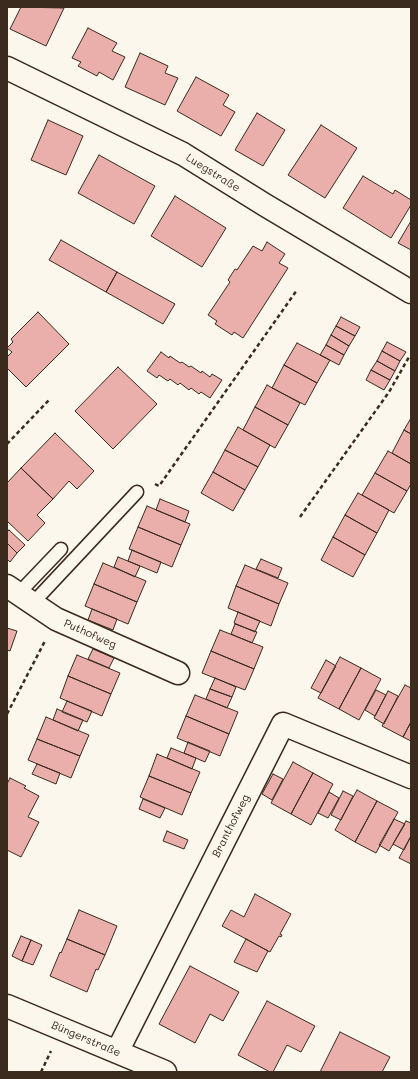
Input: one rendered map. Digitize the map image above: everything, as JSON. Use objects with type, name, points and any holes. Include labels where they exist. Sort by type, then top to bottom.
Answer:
[{"type":"street","name":"Luegstraße","points":[[7,68],[183,154],[411,292]]},
{"type":"street","name":"Puthofweg","points":[[19,594],[56,619],[178,673]]},
{"type":"street","name":"Branthofweg","points":[[117,1052],[283,724],[411,777]]},
{"type":"street","name":"Büngerstraße","points":[[7,1006],[165,1072]]},
{"type":"lane","points":[[19,594],[137,492]]},
{"type":"lane","points":[[19,594],[61,549]]},
{"type":"path","points":[[153,482],[159,486],[297,290]]},
{"type":"path","points":[[300,517],[389,392],[409,357]]},
{"type":"path","points":[[7,444],[49,400]]},
{"type":"path","points":[[7,714],[56,619]]},
{"type":"building","points":[[21,7],[64,8],[46,46],[10,29]]},
{"type":"building","points":[[88,28],[117,43],[112,51],[125,57],[113,80],[99,72],[97,76],[78,66],[81,62],[72,58]]},
{"type":"building","points":[[140,53],[168,66],[165,73],[178,78],[165,105],[125,87]]},
{"type":"building","points":[[196,77],[229,95],[223,105],[235,112],[221,136],[177,111]]},
{"type":"building","points":[[257,113],[285,130],[263,166],[235,150]]},
{"type":"building","points":[[48,120],[83,136],[66,175],[31,160]]},
{"type":"building","points":[[321,125],[357,148],[325,198],[288,175]]},
{"type":"building","points":[[99,155],[155,186],[134,224],[78,193]]},
{"type":"building","points":[[363,176],[393,194],[395,190],[411,200],[411,205],[391,238],[343,208]]},
{"type":"building","points":[[175,196],[226,228],[202,267],[151,236]]},
{"type":"building","points":[[411,221],[411,250],[398,243]]},
{"type":"building","points":[[61,240],[117,272],[106,292],[49,260]]},
{"type":"building","points":[[267,242],[285,254],[279,263],[288,268],[243,338],[234,332],[232,335],[215,324],[217,321],[208,315],[230,282],[228,280],[235,269],[237,270],[253,246],[262,251]]},
{"type":"building","points":[[117,272],[175,304],[163,324],[106,292]]},
{"type":"building","points":[[38,312],[69,344],[26,387],[7,368],[7,357],[12,352],[7,348],[13,342],[11,339]]},
{"type":"building","points":[[341,317],[360,327],[355,336],[336,326]]},
{"type":"building","points":[[336,326],[355,336],[349,346],[331,335]]},
{"type":"building","points":[[331,335],[349,346],[344,355],[326,345]]},
{"type":"building","points":[[387,342],[406,352],[400,361],[382,351]]},
{"type":"building","points":[[297,343],[330,360],[317,383],[284,365]]},
{"type":"building","points":[[326,345],[344,355],[339,365],[320,355]]},
{"type":"building","points":[[382,351],[400,361],[395,371],[377,361]]},
{"type":"building","points":[[161,352],[169,358],[170,356],[180,363],[182,362],[189,367],[191,366],[201,373],[202,371],[210,377],[212,374],[222,380],[210,398],[201,392],[199,394],[191,388],[189,390],[180,383],[178,385],[170,379],[168,381],[159,375],[157,378],[147,371]]},
{"type":"building","points":[[377,361],[395,371],[390,380],[371,370]]},
{"type":"building","points":[[284,365],[317,383],[305,405],[272,388]]},
{"type":"building","points":[[118,367],[157,404],[113,449],[75,411]]},
{"type":"building","points":[[371,370],[390,380],[384,390],[366,380]]},
{"type":"building","points":[[267,385],[300,403],[288,425],[255,407]]},
{"type":"building","points":[[255,407],[288,425],[275,448],[243,430]]},
{"type":"building","points":[[411,418],[411,434],[404,430]]},
{"type":"building","points":[[238,427],[270,445],[258,467],[225,450]]},
{"type":"building","points":[[404,430],[411,434],[411,464],[392,453]]},
{"type":"building","points":[[55,433],[94,471],[77,489],[69,481],[53,499],[21,468]]},
{"type":"building","points":[[225,450],[258,467],[245,490],[213,472]]},
{"type":"building","points":[[388,451],[411,464],[411,484],[407,491],[375,473]]},
{"type":"building","points":[[21,468],[53,499],[37,515],[45,523],[28,541],[7,521],[7,483]]},
{"type":"building","points":[[213,472],[245,490],[233,511],[201,493]]},
{"type":"building","points":[[375,473],[407,491],[394,513],[362,495]]},
{"type":"building","points":[[358,493],[389,510],[377,533],[345,515]]},
{"type":"building","points":[[160,499],[189,511],[185,522],[156,510]]},
{"type":"building","points":[[147,506],[190,524],[181,545],[138,527]]},
{"type":"building","points":[[345,515],[377,533],[365,555],[333,537]]},
{"type":"building","points":[[138,527],[181,545],[172,567],[129,549]]},
{"type":"building","points":[[9,530],[25,545],[17,553],[7,543],[7,532]]},
{"type":"building","points":[[333,537],[365,555],[353,577],[321,560]]},
{"type":"building","points":[[7,543],[17,553],[10,562],[7,559]]},
{"type":"building","points":[[132,550],[161,562],[157,573],[128,561]]},
{"type":"building","points":[[118,557],[140,566],[135,577],[114,567]]},
{"type":"building","points":[[261,559],[282,568],[278,578],[256,569]]},
{"type":"building","points":[[103,563],[146,581],[137,602],[94,584]]},
{"type":"building","points":[[245,565],[288,583],[279,604],[236,586]]},
{"type":"building","points":[[94,584],[137,602],[128,624],[85,606]]},
{"type":"building","points":[[236,586],[279,604],[271,626],[228,608]]},
{"type":"building","points":[[92,609],[117,619],[113,630],[88,620]]},
{"type":"building","points":[[238,612],[260,621],[255,632],[234,623]]},
{"type":"building","points":[[235,624],[257,632],[252,643],[231,634]]},
{"type":"building","points":[[7,628],[17,631],[10,651],[7,650]]},
{"type":"building","points":[[220,630],[263,647],[254,669],[211,651]]},
{"type":"building","points":[[93,649],[114,658],[109,668],[88,659]]},
{"type":"building","points":[[211,651],[254,669],[245,690],[202,673]]},
{"type":"building","points":[[77,655],[120,673],[111,694],[68,676]]},
{"type":"building","points":[[340,657],[361,668],[339,709],[318,698]]},
{"type":"building","points":[[326,660],[336,666],[321,693],[311,688]]},
{"type":"building","points":[[361,668],[381,679],[359,720],[339,709]]},
{"type":"building","points":[[68,676],[111,694],[102,716],[60,698]]},
{"type":"building","points":[[215,678],[236,687],[232,697],[210,689]]},
{"type":"building","points":[[405,685],[411,688],[411,722],[403,737],[382,726]]},
{"type":"building","points":[[210,689],[232,697],[227,708],[206,699]]},
{"type":"building","points":[[376,690],[386,695],[375,716],[365,710]]},
{"type":"building","points":[[388,691],[398,696],[384,724],[374,718]]},
{"type":"building","points":[[195,695],[238,712],[229,734],[186,716]]},
{"type":"building","points":[[67,701],[92,711],[87,722],[62,712]]},
{"type":"building","points":[[57,709],[83,720],[78,731],[53,720]]},
{"type":"building","points":[[186,716],[229,734],[220,756],[177,738]]},
{"type":"building","points":[[46,717],[89,735],[80,756],[37,739]]},
{"type":"building","points":[[411,722],[411,741],[403,737]]},
{"type":"building","points":[[37,739],[80,756],[71,778],[28,760]]},
{"type":"building","points":[[188,742],[210,751],[205,762],[184,753]]},
{"type":"building","points":[[171,748],[196,758],[192,769],[167,758]]},
{"type":"building","points":[[157,754],[200,772],[191,793],[149,776]]},
{"type":"building","points":[[293,762],[313,773],[291,814],[271,803]]},
{"type":"building","points":[[37,764],[60,773],[56,784],[32,774]]},
{"type":"building","points":[[313,773],[333,784],[311,825],[291,814]]},
{"type":"building","points":[[273,774],[283,779],[272,800],[262,794]]},
{"type":"building","points":[[149,776],[191,793],[182,815],[140,797]]},
{"type":"building","points":[[10,778],[26,786],[24,788],[39,796],[28,817],[39,822],[21,857],[7,850],[7,784]]},
{"type":"building","points":[[357,790],[377,801],[355,842],[335,830]]},
{"type":"building","points":[[343,791],[353,796],[341,820],[331,815]]},
{"type":"building","points":[[329,792],[339,798],[328,818],[318,813]]},
{"type":"building","points":[[143,799],[165,808],[160,818],[139,809]]},
{"type":"building","points":[[377,801],[398,812],[376,853],[355,842]]},
{"type":"building","points":[[394,819],[405,824],[389,851],[379,845]]},
{"type":"building","points":[[406,821],[411,823],[411,836],[404,850],[393,844]]},
{"type":"building","points":[[167,831],[188,840],[184,849],[163,841]]},
{"type":"building","points":[[411,836],[411,864],[399,858]]},
{"type":"building","points":[[255,894],[291,914],[280,934],[282,935],[281,937],[279,936],[270,952],[222,926],[231,910],[244,917]]},
{"type":"building","points":[[79,910],[117,926],[105,955],[67,939]]},
{"type":"building","points":[[21,936],[31,940],[22,961],[12,956]]},
{"type":"building","points":[[67,939],[105,955],[98,970],[96,969],[87,992],[50,976]]},
{"type":"building","points":[[246,939],[268,951],[257,972],[234,962]]},
{"type":"building","points":[[31,940],[42,945],[33,965],[22,961]]},
{"type":"building","points":[[190,966],[239,992],[223,1021],[210,1014],[195,1043],[159,1024]]},
{"type":"building","points":[[267,1001],[315,1026],[301,1052],[287,1045],[273,1072],[270,1072],[238,1055]]},
{"type":"building","points":[[340,1032],[390,1057],[382,1072],[320,1072]]}]
